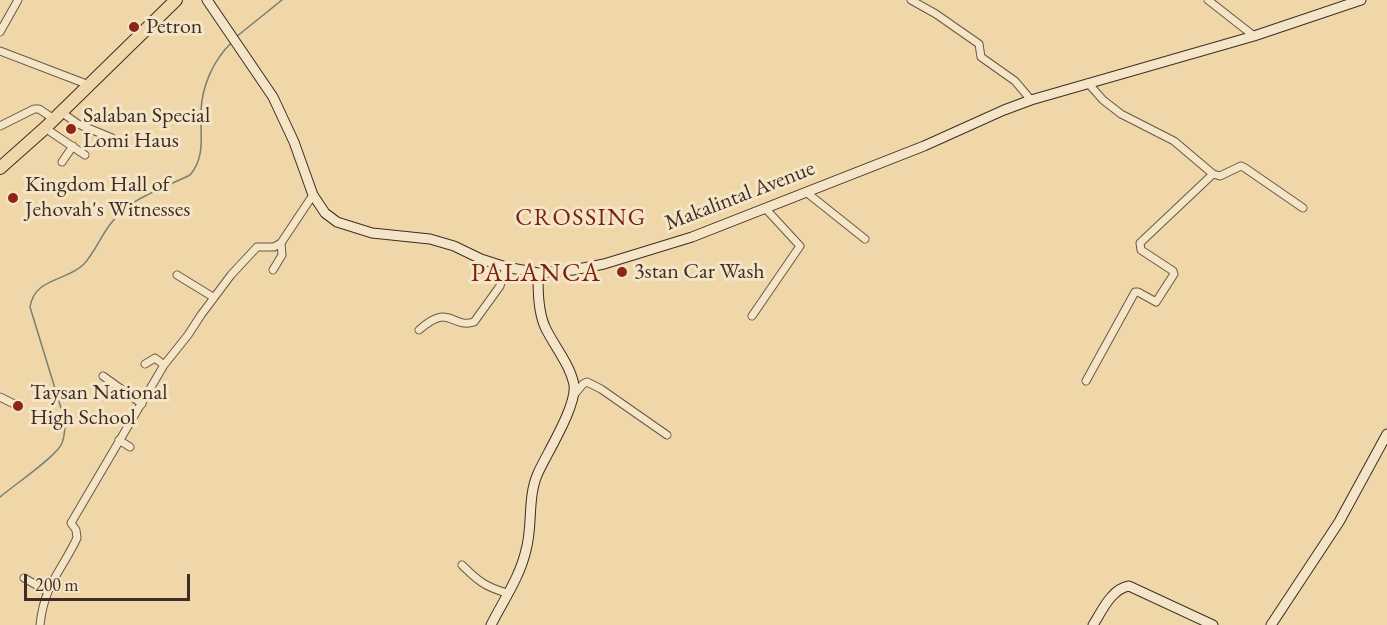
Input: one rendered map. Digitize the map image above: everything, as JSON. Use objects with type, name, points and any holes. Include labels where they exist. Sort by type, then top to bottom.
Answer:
[{"type":"highway","points":[[0,168],[54,119],[176,0]]},
{"type":"main road","name":"Makalintal Avenue","points":[[207,0],[273,97],[285,119],[313,195],[325,213],[337,222],[372,233],[430,239],[506,267],[538,273],[573,270],[628,258],[692,237],[924,146],[1031,100],[1254,36],[1339,4],[1361,0]]},
{"type":"main road","points":[[491,625],[521,568],[527,548],[530,509],[536,477],[570,408],[573,396],[574,385],[570,373],[544,325],[539,301],[538,273]]},
{"type":"main road","points":[[1271,625],[1339,522],[1387,434]]},
{"type":"main road","points":[[1093,625],[1115,592],[1121,587],[1129,586],[1213,625]]},
{"type":"street","points":[[0,32],[18,0]]},
{"type":"street","points":[[911,0],[980,44],[981,57],[1015,81],[1031,100]]},
{"type":"street","points":[[1208,0],[1254,36]]},
{"type":"street","points":[[0,51],[89,85]]},
{"type":"street","points":[[1088,83],[1103,100],[1121,114],[1173,141],[1213,174],[1220,176],[1241,166],[1303,208]]},
{"type":"street","points":[[0,126],[34,109],[39,109],[54,119],[73,146],[85,155]]},
{"type":"street","points":[[54,119],[78,123],[112,138]]},
{"type":"street","points":[[62,162],[73,146]]},
{"type":"street","points":[[1086,381],[1136,292],[1156,302],[1174,274],[1173,271],[1141,250],[1140,243],[1213,174]]},
{"type":"street","points":[[806,192],[865,239]]},
{"type":"street","points":[[40,625],[47,591],[77,538],[76,530],[71,523],[164,365],[189,335],[213,297],[253,250],[262,246],[277,247],[313,195]]},
{"type":"street","points":[[752,316],[800,246],[765,208]]},
{"type":"street","points":[[273,270],[282,255],[281,243]]},
{"type":"street","points":[[419,330],[434,318],[445,317],[468,324],[474,322],[500,286],[506,267]]},
{"type":"street","points":[[177,275],[213,297]]},
{"type":"street","points":[[145,364],[154,358],[164,365]]},
{"type":"street","points":[[103,376],[142,404]]},
{"type":"street","points":[[573,396],[587,382],[601,389],[667,435]]},
{"type":"street","points":[[0,397],[16,405]]},
{"type":"street","points":[[119,440],[130,447]]},
{"type":"street","points":[[462,565],[478,581],[490,588],[507,593]]},
{"type":"street","points":[[24,578],[47,591]]},
{"type":"waterway","points":[[236,37],[282,0]]},
{"type":"waterway","points":[[0,497],[50,457],[61,445],[64,436],[65,421],[30,307],[33,297],[45,285],[77,270],[84,264],[108,227],[128,206],[190,175],[200,153],[201,111],[206,83],[214,66],[231,43]]},
{"type":"place","name":"Petron","points":[[134,27]]},
{"type":"place","name":"Salaban Special Lomi Haus","points":[[71,129]]},
{"type":"place","name":"Kingdom Hall of Jehovah's Witnesses","points":[[13,198]]},
{"type":"place","name":"3stan Car Wash","points":[[622,272]]},
{"type":"place","name":"Taysan National High School","points":[[18,406]]},
{"type":"district","name":"CROSSING","points":[[581,218]]},
{"type":"district","name":"PALANCA","points":[[536,274]]}]
